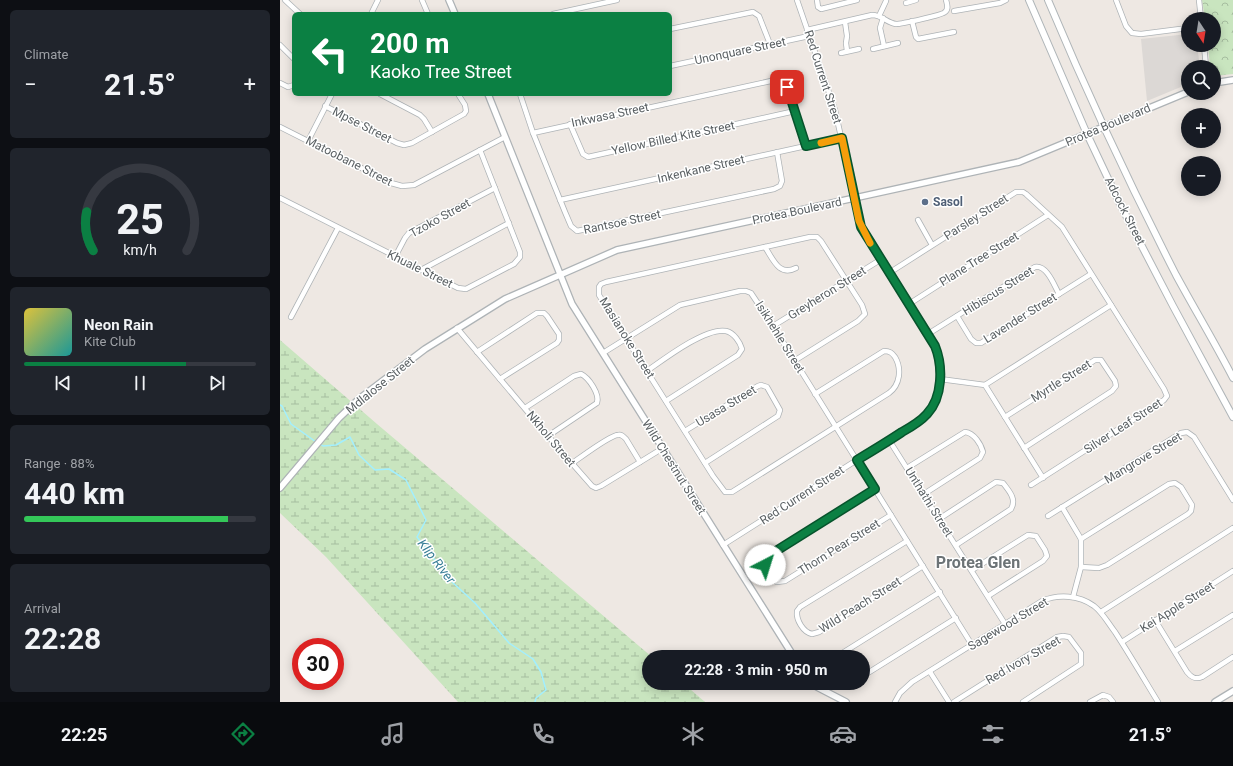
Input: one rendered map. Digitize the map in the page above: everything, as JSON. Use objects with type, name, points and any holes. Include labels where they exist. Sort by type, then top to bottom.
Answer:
[{"type":"main road","name":"Adcock Street","points":[[1029,0],[1087,134],[1121,206],[1233,417]]},
{"type":"main road","name":"Adcock Street","points":[[1048,0],[1104,127],[1177,275],[1233,378]]},
{"type":"street","points":[[285,0],[298,12]]},
{"type":"street","points":[[372,12],[378,0]]},
{"type":"street","points":[[422,0],[427,12]]},
{"type":"street","points":[[449,0],[454,12]]},
{"type":"street","points":[[560,12],[591,3],[617,0]]},
{"type":"street","points":[[817,0],[818,7],[821,10],[857,0]]},
{"type":"street","points":[[906,3],[916,0]]},
{"type":"street","points":[[807,30],[872,15],[881,17],[896,24],[912,21],[945,12],[948,8],[946,0]]},
{"type":"street","points":[[954,11],[1006,0]]},
{"type":"street","points":[[1116,0],[1126,26],[1132,33],[1141,34],[1181,29]]},
{"type":"street","points":[[1199,0],[1200,12]]},
{"type":"street","name":"Red Current Street","points":[[723,546],[912,426],[928,413],[937,395],[940,379],[940,363],[937,352],[928,334],[880,260],[861,227],[835,110],[798,1]]},
{"type":"street","points":[[884,46],[880,28],[881,17],[886,1]]},
{"type":"street","points":[[672,29],[752,12],[759,16],[770,44]]},
{"type":"street","points":[[912,21],[916,37],[918,39],[954,32]]},
{"type":"street","points":[[845,22],[847,51]]},
{"type":"street","name":"Unonquare Street","points":[[672,66],[809,36]]},
{"type":"street","points":[[873,49],[898,43]]},
{"type":"street","points":[[280,45],[292,57]]},
{"type":"street","points":[[842,53],[859,49]]},
{"type":"street","name":"Inkwasa Street","points":[[533,133],[774,79],[782,79],[785,82],[806,146]]},
{"type":"street","points":[[1221,82],[1233,80]]},
{"type":"street","points":[[280,83],[289,87],[292,85]]},
{"type":"street","name":"Protea Boulevard","points":[[457,328],[505,299],[617,250],[1019,162],[1181,95]]},
{"type":"street","points":[[308,140],[331,96]]},
{"type":"street","points":[[384,96],[420,115],[432,132]]},
{"type":"street","name":"Mpse Street","points":[[326,106],[401,145],[412,143],[465,113],[465,106],[459,96]]},
{"type":"street","name":"Wild Chestnut Street","points":[[489,96],[572,304],[790,650]]},
{"type":"street","name":"Rantsoe Street","points":[[521,96],[533,133],[560,200],[571,226],[576,231],[774,189],[780,186],[782,181],[777,152]]},
{"type":"street","name":"Yellow Billed Kite Street","points":[[570,124],[583,154],[588,157],[795,111]]},
{"type":"street","name":"Matoobane Street","points":[[280,126],[391,183],[402,186],[412,186],[421,182],[505,137]]},
{"type":"street","name":"Inkenkane Street","points":[[560,200],[842,138]]},
{"type":"street","name":"Khuale Street","points":[[280,198],[420,270],[463,289],[514,264],[519,259],[520,252],[480,150]]},
{"type":"street","name":"Tzoko Street","points":[[395,257],[409,233],[495,188]]},
{"type":"street","name":"Parsley Street","points":[[889,273],[1016,192],[1023,192],[1062,228],[1112,307]]},
{"type":"street","name":"Plane Tree Street","points":[[909,304],[1048,215]]},
{"type":"street","points":[[918,220],[932,245]]},
{"type":"street","points":[[420,270],[509,223]]},
{"type":"street","points":[[291,317],[338,228]]},
{"type":"street","name":"Masianoke Street","points":[[794,361],[864,316],[864,308],[821,241],[817,238],[810,236],[606,282],[601,284],[598,288],[601,297],[626,338],[721,489],[725,492],[730,493],[835,426]]},
{"type":"street","points":[[765,247],[782,270],[788,271],[796,268]]},
{"type":"street","name":"Greyheron Street","points":[[773,326],[880,260]]},
{"type":"street","name":"Hibiscus Street","points":[[928,334],[1031,268],[1037,266],[1044,269],[1060,294]]},
{"type":"street","name":"Lavender Street","points":[[957,316],[972,339],[976,343],[981,343],[1091,274]]},
{"type":"street","name":"Isikhehle Street","points":[[603,354],[680,305],[740,291],[749,292],[753,295],[972,645]]},
{"type":"street","points":[[940,379],[985,385],[1112,307]]},
{"type":"street","name":"Silver Leaf Street","points":[[1031,485],[1166,398],[1164,389],[1112,307]]},
{"type":"street","points":[[478,352],[538,314],[544,313],[547,316],[559,334],[559,340],[557,343],[500,380]]},
{"type":"street","name":"Nkholi Street","points":[[457,328],[590,485],[596,488],[607,483],[662,448]]},
{"type":"street","name":"Mdlalose Street","points":[[280,488],[339,418],[359,399],[425,349],[457,328]]},
{"type":"street","points":[[647,371],[701,337],[724,331],[731,333],[737,340],[742,349],[738,355],[666,400]]},
{"type":"street","points":[[815,394],[881,352],[890,352],[898,362],[900,372],[894,390],[835,426]]},
{"type":"street","name":"Myrtle Street","points":[[1005,417],[1095,360],[1101,360],[1115,381],[1116,386],[1112,391],[1024,448]]},
{"type":"street","points":[[525,408],[574,376],[581,374],[587,378],[597,394],[597,403],[548,436]]},
{"type":"street","name":"Usasa Street","points":[[685,431],[758,386],[762,385],[767,387],[780,410],[778,416],[705,463]]},
{"type":"street","points":[[985,385],[1043,478]]},
{"type":"street","points":[[907,468],[966,432],[972,434],[983,452],[980,458],[924,494]]},
{"type":"street","name":"Mangrove Street","points":[[1048,516],[1181,433],[1187,432],[1194,436],[1233,500]]},
{"type":"street","points":[[571,464],[618,435],[623,436],[626,439],[640,462]]},
{"type":"street","name":"Unthathi Street","points":[[889,440],[1005,624]]},
{"type":"street","points":[[939,519],[996,482],[1003,483],[1013,498],[1014,504],[1011,509],[956,545]]},
{"type":"street","points":[[1081,539],[1169,484],[1175,483],[1179,485],[1192,505],[1191,511],[1188,514],[1107,565],[1099,568],[1081,566]]},
{"type":"street","name":"Thorn Pear Street","points":[[875,489],[768,556],[765,560],[765,565],[772,578],[779,582],[785,581],[891,515]]},
{"type":"street","points":[[1062,507],[1081,539],[1081,566],[1073,597]]},
{"type":"street","points":[[1101,612],[1233,528]]},
{"type":"street","points":[[972,570],[1028,535],[1036,536],[1045,550],[1047,556],[1043,561],[988,596]]},
{"type":"street","name":"Wild Peach Street","points":[[908,541],[800,608],[797,611],[797,618],[805,631],[810,634],[819,632],[923,566]]},
{"type":"street","name":"Kei Apple Street","points":[[1122,642],[1233,571]]},
{"type":"street","points":[[847,650],[940,592]]},
{"type":"street","name":"Sagewood Street","points":[[895,702],[905,688],[1047,598],[1060,596],[1073,597],[1090,603],[1101,612],[1122,642],[1158,702]]},
{"type":"street","points":[[1175,652],[1233,615]]},
{"type":"street","points":[[870,672],[956,618]]},
{"type":"street","points":[[1155,620],[1190,676],[1196,678],[1202,677],[1233,657]]},
{"type":"street","name":"Red Ivory Street","points":[[954,702],[1057,637],[1069,637],[1080,653],[1082,660],[1081,664],[1023,702]]},
{"type":"street","points":[[930,672],[950,702]]},
{"type":"street","points":[[821,690],[846,702]]},
{"type":"street","points":[[1215,702],[1233,691]]},
{"type":"street","points":[[1090,702],[1103,695],[1109,697],[1113,702]]},
{"type":"shaded area","points":[[1181,35],[1181,52],[1198,52],[1199,60],[1181,60],[1181,87],[1147,101],[1141,39]]},
{"type":"green space","points":[[1202,0],[1233,0],[1233,74],[1221,75],[1221,60],[1209,60],[1209,52],[1221,52],[1221,12],[1204,12]]},
{"type":"green space","points":[[280,340],[644,650],[642,650],[642,690],[691,690],[705,702],[458,702],[326,557],[280,513]]},
{"type":"waterway","name":"Klip River","points":[[280,405],[282,406],[291,424],[316,442]]},
{"type":"waterway","name":"Klip River","points":[[320,444],[323,446],[336,445],[350,437],[359,455],[375,470],[389,469],[406,480],[426,520],[417,537],[451,581],[475,603],[509,643],[533,659],[541,672],[546,690],[536,698],[535,702]]},
{"type":"slow traffic","points":[[821,143],[842,138],[859,221],[870,243]]},
{"type":"place","name":"Sasol","points":[[925,202]]},
{"type":"district","name":"Protea Glen","points":[[978,562]]},
{"type":"route","points":[[765,565],[765,560],[768,556],[875,489],[857,460],[923,418],[932,407],[937,395],[940,379],[940,363],[935,346],[880,260],[861,227],[842,138],[806,146],[787,87]]}]
